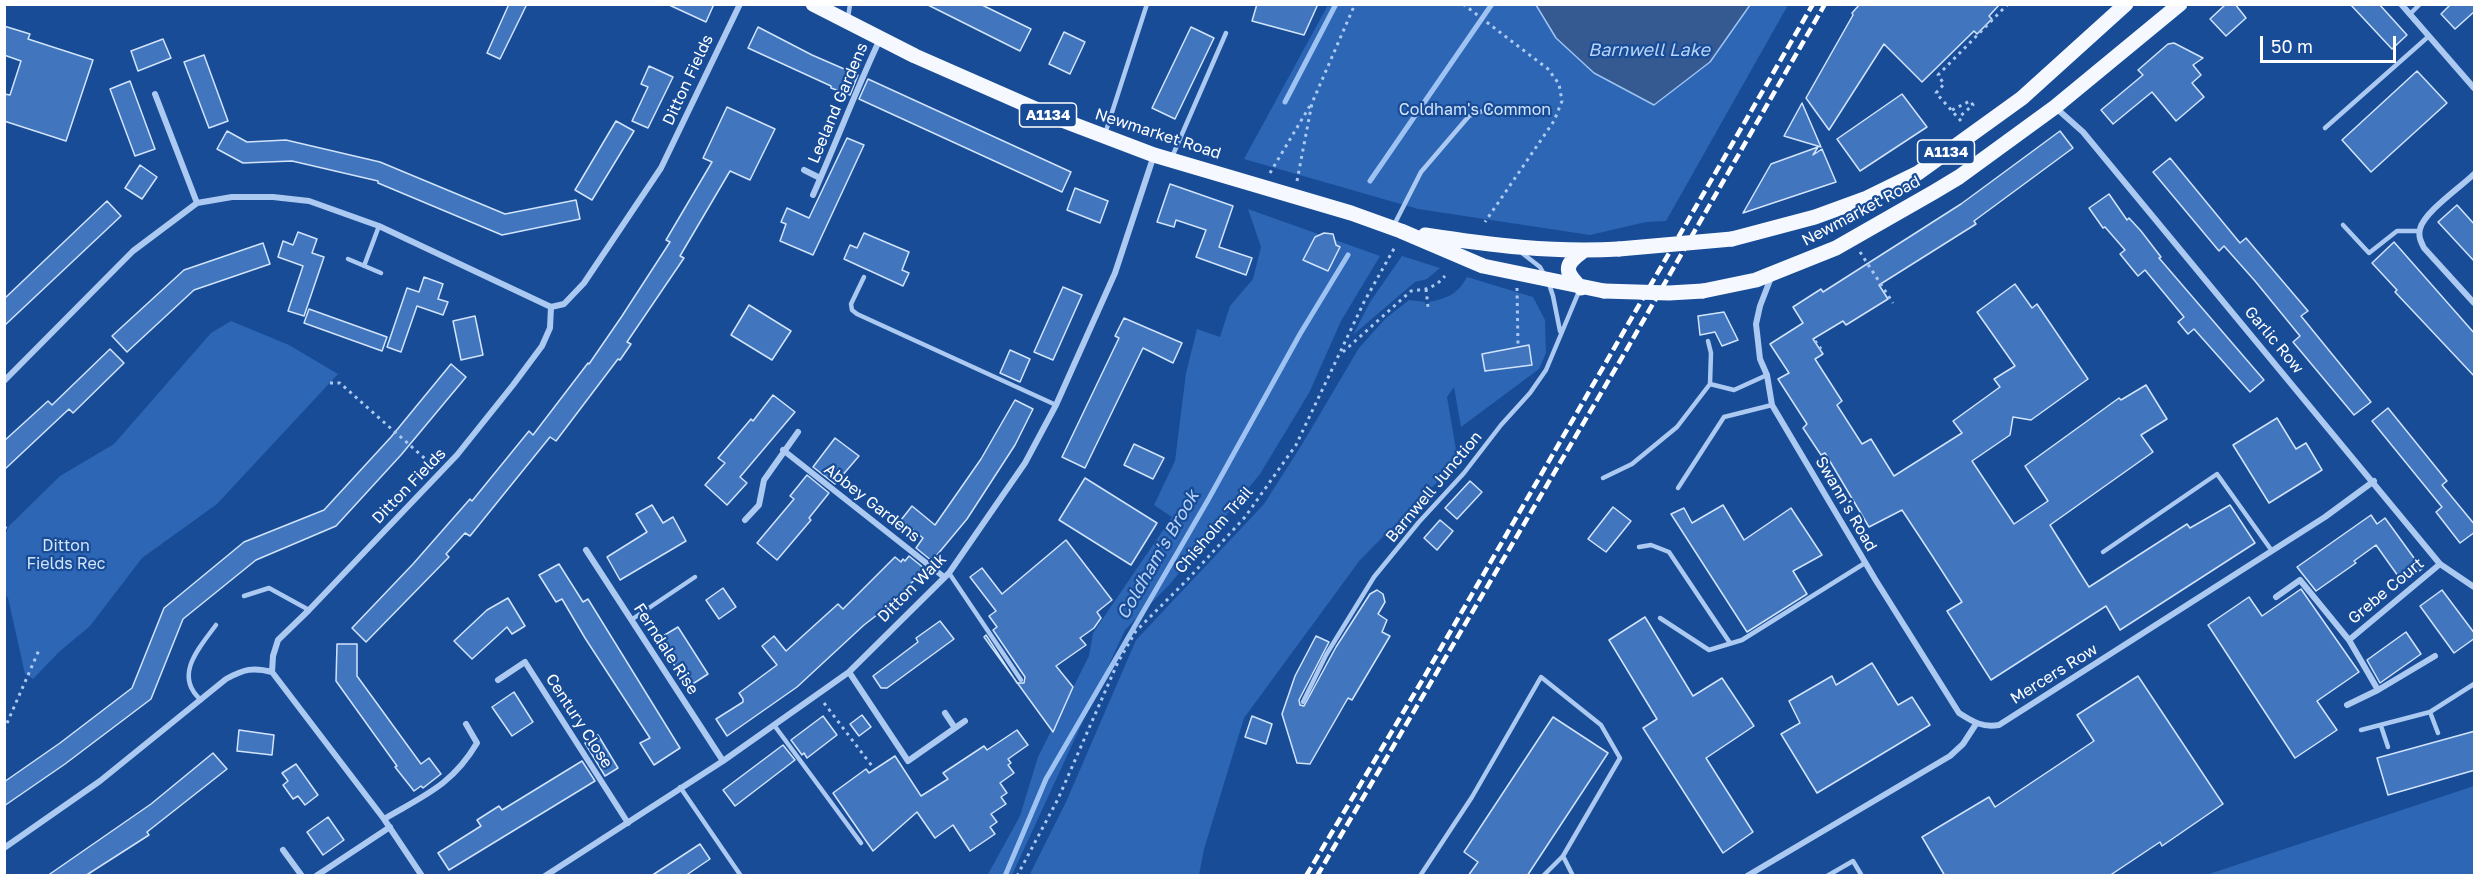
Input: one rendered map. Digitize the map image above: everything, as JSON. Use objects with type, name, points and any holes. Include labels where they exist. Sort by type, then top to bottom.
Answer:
[{"type":"main road","name":"Newmarket Road","points":[[813,4],[881,38],[1054,117],[1154,155],[1294,195],[1397,230],[1483,266],[1581,288],[1669,293],[1703,291],[1772,275],[1836,248],[1959,177],[2055,107],[2180,4]]},
{"type":"main road","name":"Newmarket Road","points":[[1397,230],[1506,246],[1582,252],[1732,239],[1815,217],[1867,198],[1918,172],[2022,98],[2126,4]]},
{"type":"main road","points":[[1581,288],[1570,277],[1568,268],[1570,260],[1582,252]]},
{"type":"street","name":"Ditton Fields","points":[[272,672],[273,656],[278,640],[440,473],[471,438],[542,346],[550,328],[551,307],[564,304],[584,284],[661,168],[740,4]]},
{"type":"street","points":[[2401,4],[2475,88]]},
{"type":"street","name":"Leeland Gardens","points":[[813,195],[881,38]]},
{"type":"street","points":[[155,94],[196,203]]},
{"type":"street","name":"Garlic Row","points":[[2055,107],[2083,132],[2374,481],[2440,564],[2475,587]]},
{"type":"street","name":"Ditton Walk","points":[[545,876],[723,761],[849,672],[947,575],[1025,463],[1056,405],[1115,273],[1154,155]]},
{"type":"street","name":"Leeland Gardens","points":[[804,170],[820,178]]},
{"type":"street","points":[[2475,174],[2424,221],[2420,231],[2420,239],[2424,248],[2475,303]]},
{"type":"street","points":[[4,381],[133,251],[196,203],[232,197],[273,197],[309,201],[380,226],[551,307]]},
{"type":"street","name":"Swann's Road","points":[[1772,275],[1756,324],[1760,359],[1767,375],[1772,405],[1865,563],[1959,713],[1976,724]]},
{"type":"street","points":[[745,520],[759,505],[764,480],[783,450],[798,432]]},
{"type":"street","name":"Abbey Gardens","points":[[783,450],[947,575]]},
{"type":"street","name":"Mercers Row","points":[[1976,724],[1999,725],[2325,517],[2374,481]]},
{"type":"street","name":"Ferndale Rise","points":[[586,550],[723,761]]},
{"type":"street","name":"Grebe Court","points":[[2349,640],[2440,564]]},
{"type":"street","name":"Grebe Court","points":[[2276,597],[2300,580],[2349,640],[2378,690]]},
{"type":"street","points":[[2347,705],[2378,690],[2435,656]]},
{"type":"street","name":"Century Close","points":[[498,680],[525,662],[628,822]]},
{"type":"street","points":[[4,848],[100,781],[226,679],[243,669],[256,668],[272,672],[384,819],[422,876]]},
{"type":"street","points":[[849,672],[908,761],[965,721]]},
{"type":"street","points":[[945,712],[955,728]]},
{"type":"street","points":[[384,819],[444,784],[466,761],[477,743],[466,724]]},
{"type":"street","points":[[1747,876],[1950,756],[1963,744],[1976,724]]},
{"type":"street","points":[[316,876],[390,828]]},
{"type":"street","points":[[283,850],[302,876]]},
{"type":"lane","points":[[848,22],[850,4]]},
{"type":"lane","points":[[1104,136],[1113,116],[1147,4]]},
{"type":"lane","points":[[2410,14],[2420,4]]},
{"type":"lane","points":[[1171,160],[1226,33]]},
{"type":"lane","points":[[2325,128],[2429,36]]},
{"type":"lane","points":[[1397,230],[1421,172],[1469,116],[1491,108]]},
{"type":"lane","points":[[2343,225],[2369,253],[2397,231],[2420,231]]},
{"type":"lane","points":[[364,266],[380,226]]},
{"type":"lane","points":[[1506,246],[1527,255],[1540,267],[1553,296],[1560,333]]},
{"type":"lane","points":[[348,259],[381,273]]},
{"type":"lane","points":[[864,277],[851,304],[852,310],[857,314],[1056,405]]},
{"type":"lane","name":"Barnwell Junction","points":[[1303,702],[1326,655],[1374,577],[1419,522],[1464,473],[1501,425],[1530,393],[1546,370],[1581,288]]},
{"type":"lane","points":[[1603,478],[1632,464],[1677,428],[1710,384],[1711,353],[1708,341]]},
{"type":"lane","points":[[1710,384],[1734,390],[1767,375]]},
{"type":"lane","points":[[1678,488],[1724,417],[1772,405]]},
{"type":"lane","points":[[2103,552],[2217,474],[2272,551]]},
{"type":"lane","points":[[1640,547],[1651,545],[1669,552],[1730,644]]},
{"type":"lane","points":[[1660,618],[1709,650],[1742,640],[1865,563]]},
{"type":"lane","points":[[947,575],[1021,680]]},
{"type":"lane","points":[[631,620],[695,577]]},
{"type":"lane","points":[[244,596],[269,588],[309,610]]},
{"type":"lane","points":[[201,700],[191,692],[187,674],[199,648],[216,625]]},
{"type":"lane","points":[[1420,876],[1472,797],[1541,677],[1601,724],[1620,758],[1563,856],[1543,876]]},
{"type":"lane","points":[[2361,730],[2430,712],[2474,687]]},
{"type":"lane","points":[[2430,712],[2438,734]]},
{"type":"lane","points":[[774,725],[861,843]]},
{"type":"lane","points":[[2381,726],[2388,747]]},
{"type":"lane","points":[[680,787],[741,876]]},
{"type":"lane","points":[[1563,856],[1573,876]]},
{"type":"lane","points":[[1827,876],[1853,861],[1862,876]]},
{"type":"path","points":[[1270,174],[1275,162],[1312,103],[1355,4]]},
{"type":"path","points":[[1463,4],[1548,69],[1559,84],[1562,101],[1554,121],[1485,222]]},
{"type":"path","points":[[1962,122],[1936,93],[1944,84],[1938,75],[2008,4]]},
{"type":"path","points":[[1952,110],[1970,101],[1973,105],[1958,118]]},
{"type":"path","points":[[1297,181],[1312,103]]},
{"type":"path","name":"Chisholm Trail","points":[[1017,876],[1058,799],[1118,662],[1136,631],[1245,518],[1296,445],[1364,302],[1388,262],[1397,230]]},
{"type":"path","points":[[1856,245],[1893,303]]},
{"type":"path","points":[[1341,353],[1411,291],[1426,289],[1437,284],[1445,276]]},
{"type":"path","points":[[1517,288],[1518,346]]},
{"type":"path","points":[[1426,289],[1428,307]]},
{"type":"path","points":[[1815,341],[1821,349]]},
{"type":"path","points":[[330,383],[340,383],[440,473]]},
{"type":"path","points":[[4,730],[39,650]]},
{"type":"path","points":[[817,694],[872,766]]},
{"type":"green space","name":"Coldham's Common","points":[[1328,5],[1536,5],[1556,38],[1594,73],[1654,105],[1710,62],[1750,5],[1788,5],[1666,221],[1646,222],[1590,235],[1418,209],[1244,159]]},
{"type":"green space","points":[[1248,209],[1380,256],[1341,321],[1309,393],[1260,474],[1170,584],[1125,630],[1012,875],[987,876],[1020,816],[1038,757],[1089,656],[1093,633],[1172,517],[1154,505],[1175,461],[1186,373],[1197,329],[1220,337],[1230,306],[1253,279],[1261,247]]},
{"type":"green space","points":[[1402,256],[1440,268],[1427,279],[1415,282],[1353,335],[1370,302]]},
{"type":"green space","points":[[1467,277],[1533,297],[1545,320],[1546,353],[1539,369],[1461,427],[1454,387],[1447,397],[1458,461],[1360,560],[1244,718],[1204,849],[1199,875],[1029,876],[1066,802],[1136,640],[1264,504],[1359,348],[1385,319],[1409,300],[1425,302],[1426,307],[1430,306],[1429,302],[1447,297],[1456,291]]},
{"type":"green space","name":"Ditton Fields Rec","points":[[231,321],[289,345],[338,374],[217,504],[142,558],[90,626],[59,652],[33,679],[25,674],[8,598],[5,594],[5,535],[9,526],[60,476],[114,444],[211,333]]},
{"type":"green space","points":[[2474,786],[2474,875],[2206,875]]},
{"type":"water","name":"Barnwell Lake","points":[[1536,5],[1750,5],[1710,62],[1654,105],[1594,73],[1556,38]]},
{"type":"building","points":[[509,4],[527,4],[500,59],[487,53]]},
{"type":"building","points":[[667,4],[714,4],[706,22]]},
{"type":"building","points":[[926,4],[980,4],[1031,29],[1020,51]]},
{"type":"building","points":[[1257,4],[1318,4],[1304,35],[1252,21]]},
{"type":"building","points":[[1860,4],[2000,4],[1989,16],[1992,19],[1977,34],[1974,31],[1922,82],[1884,44],[1829,130],[1806,98],[1853,15],[1852,13]]},
{"type":"building","points":[[2226,4],[2235,4],[2246,18],[2226,36],[2210,19]]},
{"type":"building","points":[[2350,4],[2379,4],[2407,35],[2392,49]]},
{"type":"building","points":[[2451,4],[2475,4],[2475,11],[2455,29],[2441,14]]},
{"type":"building","points":[[4,26],[30,34],[28,39],[93,60],[66,141],[4,121],[4,94],[10,95],[21,61],[4,55]]},
{"type":"building","points":[[758,27],[812,55],[858,75],[850,95],[748,48]]},
{"type":"building","points":[[1191,27],[1214,38],[1175,119],[1152,108]]},
{"type":"building","points":[[1064,32],[1085,42],[1070,74],[1049,64]]},
{"type":"building","points":[[163,39],[171,58],[138,71],[131,51]]},
{"type":"building","points":[[2174,43],[2203,58],[2193,65],[2201,75],[2192,83],[2204,97],[2176,121],[2152,92],[2113,124],[2101,110],[2143,75],[2138,70],[2168,44]]},
{"type":"building","points":[[204,55],[228,121],[209,128],[184,62]]},
{"type":"building","points":[[649,66],[673,77],[648,128],[632,121],[648,87],[641,84]]},
{"type":"building","points":[[2417,71],[2447,103],[2371,172],[2342,140]]},
{"type":"building","points":[[868,79],[1071,172],[1062,192],[859,99]]},
{"type":"building","points":[[130,81],[155,149],[135,156],[110,89]]},
{"type":"building","points":[[1902,94],[1927,127],[1860,171],[1837,139]]},
{"type":"building","points":[[1802,103],[1821,147],[1784,136]]},
{"type":"building","points":[[727,107],[775,129],[750,180],[730,171],[680,256],[684,258],[627,342],[631,344],[620,360],[618,359],[556,441],[550,437],[470,536],[465,533],[446,554],[449,557],[366,642],[352,628],[413,564],[470,499],[472,501],[529,431],[533,435],[589,364],[622,316],[670,242],[666,240],[712,162],[703,158]]},
{"type":"building","points":[[616,121],[634,131],[592,200],[575,190]]},
{"type":"building","points":[[227,131],[247,142],[286,140],[380,162],[505,214],[576,200],[580,219],[502,235],[378,183],[378,181],[292,161],[243,163],[217,149]]},
{"type":"building","points":[[2060,131],[2073,148],[1974,221],[1976,224],[1879,285],[1888,299],[1846,325],[1843,321],[1813,339],[1823,354],[1815,359],[1842,401],[1837,405],[1862,444],[1871,439],[1894,476],[1962,433],[1953,421],[2000,387],[1994,379],[2015,366],[1977,312],[2015,284],[2032,308],[2037,304],[2088,379],[2031,420],[2013,417],[2010,435],[1972,461],[2014,524],[2048,501],[2025,466],[2119,398],[2121,400],[2146,385],[2167,419],[2141,435],[2153,452],[2050,525],[2089,587],[2187,524],[2190,528],[2230,505],[2255,543],[2120,630],[2106,606],[1991,680],[1947,611],[1962,602],[1931,554],[1902,510],[1869,527],[1825,453],[1821,455],[1803,428],[1807,424],[1778,379],[1789,373],[1770,344],[1803,323],[1793,307],[1821,289],[1823,292],[1961,204]]},
{"type":"building","points":[[847,138],[864,145],[813,255],[780,241],[786,224],[781,222],[787,208],[809,218]]},
{"type":"building","points":[[1818,147],[1813,155],[1822,149],[1836,182],[1743,213],[1771,164]]},
{"type":"building","points":[[2170,158],[2240,243],[2246,238],[2308,311],[2301,316],[2371,402],[2354,415],[2293,342],[2300,336],[2255,281],[2224,246],[2219,251],[2153,172]]},
{"type":"building","points":[[140,165],[157,177],[142,199],[125,188]]},
{"type":"building","points":[[1170,184],[1233,206],[1219,247],[1252,258],[1246,275],[1196,257],[1206,230],[1176,220],[1174,227],[1157,222]]},
{"type":"building","points":[[1075,188],[1108,201],[1100,223],[1067,210]]},
{"type":"building","points":[[2109,194],[2127,220],[2129,218],[2141,231],[2161,257],[2159,258],[2264,380],[2250,392],[2194,329],[2188,334],[2178,322],[2184,317],[2145,270],[2138,276],[2120,254],[2125,250],[2105,227],[2103,228],[2089,208]]},
{"type":"building","points":[[107,201],[121,216],[4,326],[4,299]]},
{"type":"building","points":[[2457,205],[2475,225],[2475,262],[2438,222]]},
{"type":"building","points":[[298,232],[317,239],[312,253],[324,257],[304,316],[288,311],[303,266],[278,257],[283,241],[293,245]]},
{"type":"building","points":[[864,233],[909,252],[902,270],[909,273],[903,286],[844,259],[850,245],[857,248]]},
{"type":"building","points":[[1324,233],[1333,234],[1336,245],[1340,247],[1328,271],[1303,260],[1315,237]]},
{"type":"building","points":[[2394,242],[2475,334],[2475,377],[2395,292],[2397,290],[2372,263]]},
{"type":"building","points":[[263,243],[270,264],[194,290],[127,352],[112,336],[184,270]]},
{"type":"building","points":[[424,277],[443,284],[438,299],[448,302],[443,315],[417,306],[401,352],[387,347],[407,288],[419,292]]},
{"type":"building","points":[[1063,287],[1082,295],[1053,360],[1034,352]]},
{"type":"building","points":[[749,305],[791,331],[772,360],[731,335]]},
{"type":"building","points":[[309,309],[387,337],[382,351],[304,323]]},
{"type":"building","points":[[1724,312],[1738,340],[1722,346],[1715,332],[1700,335],[1698,316]]},
{"type":"building","points":[[475,316],[483,355],[461,360],[453,321]]},
{"type":"building","points":[[1124,318],[1182,343],[1173,363],[1143,348],[1085,468],[1062,457],[1119,338],[1115,336]]},
{"type":"building","points":[[1529,345],[1532,365],[1485,371],[1482,354]]},
{"type":"building","points":[[110,349],[124,363],[73,413],[69,409],[4,470],[4,441],[48,401],[52,405]]},
{"type":"building","points":[[1010,350],[1030,359],[1020,382],[1000,373]]},
{"type":"building","points":[[451,364],[466,377],[401,455],[336,526],[256,560],[183,619],[151,699],[65,764],[4,806],[4,782],[132,688],[164,608],[244,542],[324,510],[391,437]]},
{"type":"building","points":[[773,395],[795,412],[740,477],[747,483],[727,505],[705,485],[725,463],[718,458],[751,419],[753,421]]},
{"type":"building","points":[[1015,400],[1033,409],[1015,445],[967,519],[932,561],[916,548],[923,538],[901,520],[912,506],[935,525],[981,459]]},
{"type":"building","points":[[2388,408],[2447,481],[2442,485],[2475,525],[2475,532],[2460,543],[2436,512],[2442,507],[2372,421]]},
{"type":"building","points":[[2277,418],[2296,449],[2306,443],[2322,470],[2269,503],[2233,445]]},
{"type":"building","points":[[835,438],[859,456],[835,484],[813,467]]},
{"type":"building","points":[[1134,444],[1164,458],[1153,479],[1124,465]]},
{"type":"building","points":[[807,475],[829,493],[809,518],[811,520],[777,560],[757,543],[794,499],[790,496]]},
{"type":"building","points":[[1085,478],[1157,523],[1131,565],[1059,520]]},
{"type":"building","points":[[1470,481],[1482,492],[1457,519],[1445,508]]},
{"type":"building","points":[[652,505],[663,523],[673,517],[686,541],[620,580],[607,557],[647,532],[636,514]]},
{"type":"building","points":[[1723,505],[1744,540],[1791,508],[1822,555],[1793,571],[1807,594],[1747,632],[1671,514],[1684,508],[1692,523]]},
{"type":"building","points":[[1613,507],[1631,521],[1606,552],[1588,539]]},
{"type":"building","points":[[2371,515],[2377,524],[2385,518],[2422,569],[2403,583],[2376,545],[2354,561],[2356,563],[2316,591],[2297,567]]},
{"type":"building","points":[[1440,520],[1453,531],[1437,550],[1424,538]]},
{"type":"building","points":[[1066,540],[1112,600],[1097,612],[1101,618],[1094,628],[1080,638],[1086,645],[1056,666],[1073,687],[1053,732],[1017,683],[1024,683],[1025,677],[993,630],[997,627],[989,616],[996,611],[970,577],[982,568],[1002,594]]},
{"type":"building","points":[[909,556],[925,569],[890,605],[864,625],[797,687],[727,736],[716,719],[743,702],[739,693],[777,665],[762,646],[774,636],[786,651],[838,604],[843,609],[895,557],[901,562]]},
{"type":"building","points":[[559,564],[583,602],[588,599],[680,748],[654,765],[640,743],[650,738],[562,599],[556,602],[539,575]]},
{"type":"building","points":[[723,588],[736,607],[719,619],[706,600]]},
{"type":"building","points":[[2301,589],[2359,672],[2317,701],[2337,730],[2295,758],[2208,625],[2249,597],[2262,616]]},
{"type":"building","points":[[1377,590],[1383,594],[1385,602],[1378,614],[1387,620],[1382,632],[1390,636],[1352,700],[1348,698],[1310,764],[1297,763],[1282,714],[1295,676],[1316,636],[1329,642],[1299,700],[1300,705],[1304,706],[1336,647],[1370,594]]},
{"type":"building","points":[[2442,590],[2475,634],[2475,638],[2454,653],[2420,606]]},
{"type":"building","points":[[508,598],[525,626],[512,634],[507,627],[472,659],[454,641],[487,610]]},
{"type":"building","points":[[1645,617],[1693,696],[1722,678],[1754,726],[1706,758],[1753,832],[1723,853],[1643,728],[1657,719],[1609,640]]},
{"type":"building","points":[[940,621],[954,639],[887,688],[881,688],[873,676],[918,642],[916,638]]},
{"type":"building","points":[[678,627],[708,674],[688,687],[658,639]]},
{"type":"building","points":[[2406,632],[2421,654],[2380,683],[2367,660]]},
{"type":"building","points":[[986,635],[1014,678],[984,637]]},
{"type":"building","points":[[337,644],[357,644],[357,676],[421,764],[429,758],[441,774],[423,788],[421,786],[414,791],[336,681]]},
{"type":"building","points":[[1872,663],[1898,705],[1912,697],[1930,725],[1817,793],[1781,734],[1800,723],[1789,701],[1832,676],[1836,685]]},
{"type":"building","points":[[2138,676],[2223,804],[2162,846],[2160,842],[2109,876],[1945,876],[1922,837],[1989,797],[1995,807],[2094,741],[2077,715]]},
{"type":"building","points":[[514,692],[533,722],[512,736],[492,707]]},
{"type":"building","points":[[862,715],[871,727],[859,736],[850,724]]},
{"type":"building","points":[[823,716],[837,735],[807,758],[791,740]]},
{"type":"building","points":[[1252,716],[1272,724],[1266,744],[1245,737]]},
{"type":"building","points":[[1553,717],[1608,753],[1527,876],[1468,876],[1478,862],[1464,852]]},
{"type":"building","points":[[239,730],[274,735],[272,755],[237,751]]},
{"type":"building","points":[[1017,730],[1028,745],[1008,759],[1011,763],[1008,765],[1014,773],[1000,783],[1007,793],[1001,797],[1006,804],[991,814],[997,822],[990,827],[995,834],[970,851],[953,825],[935,838],[917,812],[873,851],[833,793],[866,769],[869,773],[895,756],[921,796],[948,779],[943,773],[984,746],[987,750]]},
{"type":"building","points":[[2475,731],[2475,770],[2388,795],[2377,758]]},
{"type":"building","points":[[598,735],[618,768],[605,776],[585,743]]},
{"type":"building","points":[[783,745],[795,760],[735,806],[723,790]]},
{"type":"building","points":[[213,753],[227,769],[147,832],[149,835],[85,876],[47,876],[151,804]]},
{"type":"building","points":[[582,761],[595,781],[449,870],[438,853],[481,826],[477,820],[499,806],[502,810]]},
{"type":"building","points":[[296,764],[318,795],[305,805],[298,796],[293,799],[283,785],[288,781],[282,773]]},
{"type":"building","points":[[328,817],[344,840],[323,855],[307,832]]},
{"type":"building","points":[[700,844],[710,859],[685,876],[651,876]]},
{"type":"waterway","name":"Coldham's Brook","points":[[1285,102],[1336,4]]},
{"type":"waterway","points":[[1370,181],[1492,4]]},
{"type":"waterway","name":"Coldham's Brook","points":[[1005,876],[1046,779],[1208,500],[1300,334],[1348,255]]},
{"type":"railway","points":[[1306,876],[1423,679],[1813,4]]},
{"type":"railway","points":[[1317,876],[1627,349],[1825,4]]}]
